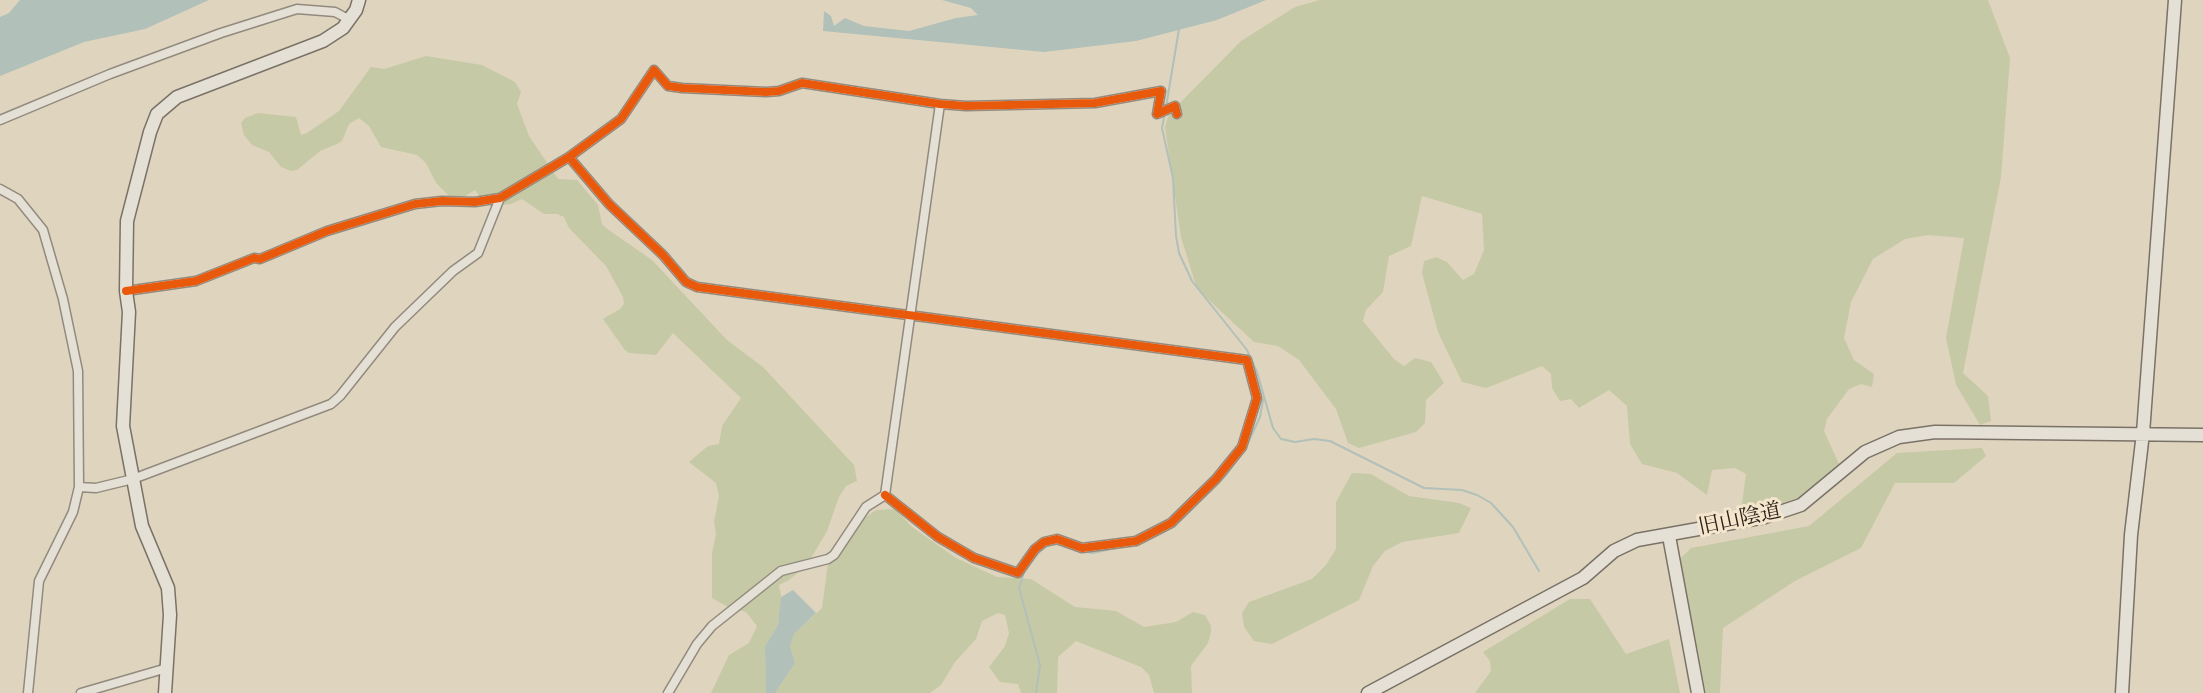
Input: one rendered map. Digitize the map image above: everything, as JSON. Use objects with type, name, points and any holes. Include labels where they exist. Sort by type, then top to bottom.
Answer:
[{"type":"street","points":[[2122,693],[2131,535],[2143,433],[2175,0]]},
{"type":"street","points":[[0,120],[110,74],[221,33],[297,9],[335,12],[355,10]]},
{"type":"street","points":[[165,693],[170,615],[168,588],[142,525],[123,426],[129,312],[126,291],[127,221],[150,132],[157,114],[177,97],[323,41],[355,10]]},
{"type":"street","points":[[126,291],[196,281],[254,258],[260,259],[327,231],[415,204],[442,201],[475,202],[500,198],[569,157],[621,119],[654,70],[668,86],[682,88],[766,92],[779,91],[802,83],[940,104],[1057,106],[1136,97],[1161,91],[1157,114],[1175,106],[1177,114]]},
{"type":"street","points":[[668,693],[697,644],[712,626],[781,572],[828,559],[834,555],[866,507],[885,495],[940,104]]},
{"type":"street","points":[[569,157],[609,204],[663,255],[686,282],[697,287],[1247,360],[1257,398],[1242,447],[1216,479],[1171,523],[1153,534],[1122,544],[1082,548],[1057,539],[1044,542],[1035,549],[1018,573],[974,558],[938,537],[885,495]]},
{"type":"street","points":[[0,189],[18,199],[43,230],[63,299],[78,371],[79,487],[73,512],[39,581],[28,693]]},
{"type":"street","points":[[79,487],[96,488],[133,479],[331,404],[340,396],[395,327],[453,271],[478,254],[500,198]]},
{"type":"street","name":"旧山陰道","points":[[1368,693],[1583,578],[1614,551],[1637,540],[1765,517],[1801,505],[1865,452],[1899,436],[1935,432],[2203,435]]},
{"type":"street","points":[[1669,536],[1698,693]]},
{"type":"street","points":[[81,693],[167,668]]},
{"type":"green space","points":[[1320,0],[1988,0],[2010,58],[2001,177],[1963,373],[1988,396],[1991,421],[1980,425],[1956,385],[1946,338],[1964,238],[1928,235],[1905,239],[1873,259],[1851,302],[1844,338],[1854,360],[1874,374],[1872,387],[1861,384],[1849,389],[1827,419],[1824,431],[1839,464],[1804,496],[1772,507],[1741,511],[1746,474],[1735,468],[1712,470],[1707,495],[1677,473],[1642,464],[1630,444],[1627,406],[1609,390],[1579,408],[1571,399],[1560,401],[1552,388],[1551,374],[1542,366],[1486,388],[1462,382],[1438,332],[1422,273],[1424,261],[1436,257],[1447,262],[1463,280],[1474,274],[1484,250],[1482,214],[1422,196],[1411,246],[1389,256],[1383,292],[1366,310],[1363,321],[1394,359],[1404,366],[1415,358],[1431,362],[1444,383],[1426,400],[1425,423],[1416,432],[1359,448],[1348,443],[1336,409],[1299,360],[1278,346],[1254,342],[1197,289],[1181,237],[1165,127],[1169,114],[1241,41],[1295,7]]},
{"type":"green space","points":[[426,56],[482,65],[515,82],[521,92],[517,104],[529,136],[558,179],[577,180],[598,205],[602,224],[652,260],[727,340],[763,367],[854,465],[857,481],[846,486],[839,497],[827,531],[807,565],[779,585],[782,601],[778,625],[765,646],[766,693],[711,693],[729,655],[749,643],[757,626],[746,612],[728,607],[712,598],[712,553],[716,534],[714,522],[719,496],[716,483],[689,462],[708,446],[719,444],[722,426],[741,398],[673,333],[656,355],[629,353],[624,349],[603,319],[620,309],[624,304],[623,297],[606,266],[569,228],[564,217],[557,214],[544,214],[522,199],[511,204],[493,206],[482,200],[475,190],[459,200],[453,200],[436,183],[426,163],[417,155],[381,147],[369,126],[359,118],[349,124],[342,141],[320,151],[297,170],[291,171],[281,167],[269,152],[252,145],[244,135],[241,123],[245,118],[258,113],[296,117],[301,135],[307,133],[339,111],[371,67],[384,69]]},
{"type":"green space","points":[[1982,448],[1986,456],[1954,483],[1895,483],[1861,548],[1795,581],[1723,628],[1720,693],[1706,693],[1680,559],[1691,548],[1809,526],[1897,453]]},
{"type":"green space","points":[[1352,473],[1371,474],[1409,496],[1459,503],[1471,508],[1459,533],[1402,542],[1385,551],[1373,566],[1359,600],[1272,644],[1254,641],[1244,627],[1242,613],[1249,602],[1312,579],[1326,565],[1336,549],[1336,502]]},
{"type":"green space","points":[[895,509],[912,527],[956,558],[997,577],[1031,579],[1075,607],[1116,611],[1144,627],[1176,622],[1193,612],[1205,615],[1211,626],[1211,632],[1208,643],[1191,666],[1192,693],[1154,693],[1149,675],[1141,667],[1076,641],[1058,657],[1057,693],[1021,693],[1018,684],[1000,682],[989,667],[1005,646],[1009,633],[1005,615],[998,613],[982,621],[976,639],[955,662],[941,685],[930,693],[775,693],[795,663],[790,646],[794,634],[822,608],[828,563],[866,517],[876,510]]},
{"type":"green space","points":[[1570,599],[1590,599],[1626,654],[1669,639],[1680,693],[1475,693],[1491,671],[1490,661],[1483,652]]},
{"type":"shaded area","points":[[20,0],[209,0],[145,29],[84,42],[0,76],[0,17],[9,13]]},
{"type":"shaded area","points":[[942,0],[1266,0],[1217,20],[1136,41],[1044,52],[823,31],[824,11],[831,16],[834,26],[845,18],[864,26],[909,31],[956,18],[978,15],[971,8]]},
{"type":"shaded area","points":[[793,590],[816,613],[794,634],[790,646],[795,663],[775,693],[766,693],[765,646],[778,625],[781,597]]},
{"type":"waterway","points":[[1166,107],[1179,29]]},
{"type":"waterway","points":[[1165,112],[1162,128],[1173,178],[1179,253],[1192,281],[1247,350],[1257,372],[1273,428],[1281,439],[1295,442],[1314,439],[1330,441],[1424,488],[1462,490],[1477,495],[1491,503],[1513,527],[1539,571]]},
{"type":"waterway","points":[[1247,445],[1260,417],[1263,400]]},
{"type":"waterway","points":[[1143,542],[1175,526],[1227,474],[1244,450]]},
{"type":"waterway","points":[[1036,555],[1047,546],[1058,544],[1092,553],[1132,545]]},
{"type":"waterway","points":[[1025,569],[1019,588],[1040,665],[1036,693]]},
{"type":"cycle path","points":[[126,291],[196,281],[254,258],[260,259],[327,231],[415,204],[442,201],[475,202],[500,198],[569,157],[621,119],[654,70],[668,86],[682,88],[766,92],[779,91],[802,83],[966,106],[1095,103],[1161,91],[1157,114],[1175,106],[1177,114]]},
{"type":"cycle path","points":[[569,157],[609,204],[663,255],[686,282],[697,287],[1247,360],[1257,398],[1242,447],[1216,479],[1171,523],[1136,541],[1082,548],[1057,539],[1044,542],[1035,549],[1018,573],[974,558],[938,537],[885,495]]}]
